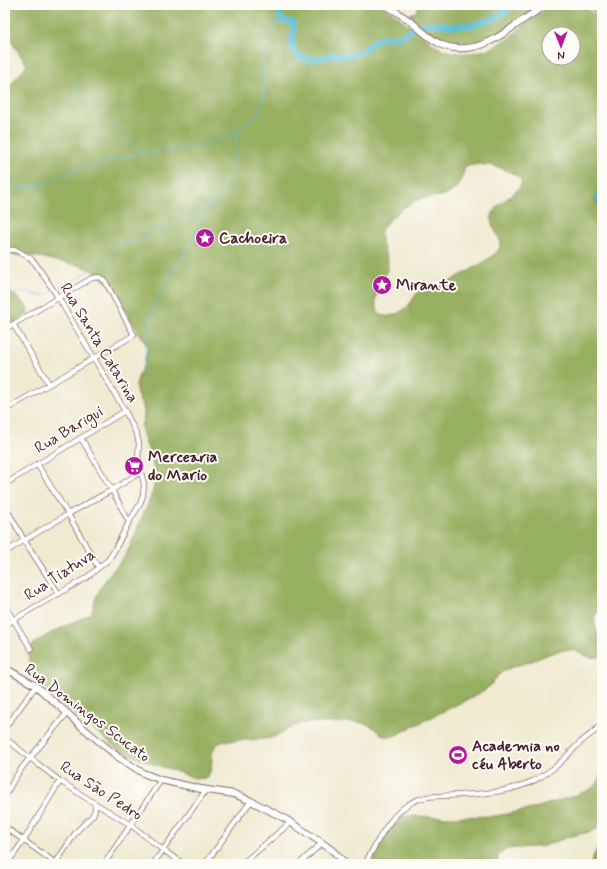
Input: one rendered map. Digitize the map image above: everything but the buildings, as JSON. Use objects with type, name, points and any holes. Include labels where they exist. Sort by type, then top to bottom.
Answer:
[{"type":"main road","points":[[385,5],[411,22],[423,33],[441,44],[452,48],[463,49],[478,47],[492,41],[539,9],[548,5]]},
{"type":"main road","points":[[594,5],[602,12]]},
{"type":"main road","name":"Rua Domingos Scucato","points":[[5,668],[36,686],[118,757],[143,773],[161,780],[206,790],[234,794],[251,801],[284,818],[322,843],[333,851],[346,864]]},
{"type":"street","name":"Rua Santa Catarina","points":[[5,250],[16,250],[30,258],[58,297],[137,435],[139,443],[138,461],[141,472]]},
{"type":"street","points":[[5,329],[92,278],[100,277],[105,281],[134,335],[6,408]]},
{"type":"street","points":[[13,324],[49,384]]},
{"type":"street","name":"Rua Barigui","points":[[5,484],[125,412]]},
{"type":"street","points":[[81,438],[129,522]]},
{"type":"street","points":[[37,464],[98,567]]},
{"type":"street","points":[[5,552],[141,472]]},
{"type":"street","name":"Rua Tiatuva","points":[[5,626],[86,578],[108,560],[140,504],[144,484],[141,472]]},
{"type":"street","points":[[5,506],[24,540],[59,594]]},
{"type":"street","points":[[5,606],[31,649]]},
{"type":"street","points":[[5,728],[36,686]]},
{"type":"street","points":[[5,796],[24,765],[67,713]]},
{"type":"street","points":[[365,864],[381,834],[399,811],[409,804],[426,797],[503,791],[528,783],[554,768],[585,738],[598,728],[602,721]]},
{"type":"street","name":"Rua São Pedro","points":[[5,738],[60,781],[131,825],[184,864]]},
{"type":"street","points":[[104,864],[161,780]]},
{"type":"street","points":[[7,864],[24,840],[60,781]]},
{"type":"street","points":[[153,864],[206,790]]},
{"type":"street","points":[[205,864],[251,801]]},
{"type":"street","points":[[5,827],[56,864],[76,832],[94,815],[95,803]]},
{"type":"street","points":[[242,864],[290,822]]},
{"type":"street","points":[[299,864],[322,843]]},
{"type":"green space","points":[[5,5],[379,5],[388,9],[437,47],[457,53],[472,53],[490,49],[506,40],[539,14],[549,8],[559,5],[580,5],[602,19],[602,186],[597,192],[600,206],[602,207],[602,611],[596,614],[594,618],[601,652],[599,657],[594,658],[571,650],[562,650],[511,668],[501,673],[491,685],[478,694],[396,735],[387,737],[384,736],[373,727],[361,723],[309,723],[293,726],[277,736],[270,738],[222,742],[215,747],[213,751],[210,772],[208,776],[204,778],[195,778],[122,753],[37,682],[33,676],[29,664],[29,653],[31,647],[41,639],[92,613],[94,602],[101,587],[123,559],[131,544],[149,503],[155,475],[152,460],[142,431],[141,426],[144,411],[136,388],[138,377],[147,356],[147,351],[143,338],[132,323],[120,299],[100,276],[84,267],[34,256],[5,255],[5,92],[27,65],[5,32]],"holes":[[[481,164],[493,166],[516,175],[521,181],[521,184],[513,194],[497,207],[492,217],[493,225],[501,243],[496,253],[486,261],[447,284],[422,288],[409,305],[398,313],[388,316],[381,315],[377,308],[376,296],[387,271],[388,265],[387,257],[381,241],[381,232],[387,222],[398,212],[417,200],[450,193],[460,182],[465,166]]]},
{"type":"green space","points":[[421,5],[539,5],[497,35],[482,41],[464,43],[447,40],[430,33],[421,26],[410,14],[416,12],[418,7]]},
{"type":"green space","points":[[5,289],[24,303],[28,314],[5,329]]},
{"type":"green space","points":[[602,769],[602,827],[544,846],[506,849],[500,853],[498,857],[499,864],[371,864],[387,832],[400,817],[496,816],[532,809],[589,790],[598,783]]},
{"type":"green space","points":[[602,845],[602,864],[591,864],[595,853]]},
{"type":"water","points":[[602,187],[602,207],[597,202],[595,197],[597,192]]},
{"type":"waterway","points":[[285,5],[280,13],[281,21],[293,22],[294,34],[291,43],[297,56],[312,60],[333,55],[350,55],[363,51],[375,41],[383,37],[396,38],[424,24],[450,26],[473,25],[493,19],[515,5]]},
{"type":"waterway","points":[[5,198],[23,188],[46,183],[79,168],[140,153],[170,150],[211,143],[242,127],[259,112],[265,88],[263,75],[265,49],[280,17]]},
{"type":"waterway","points":[[74,82],[80,94],[89,104],[111,122],[119,133],[130,140],[143,152]]},
{"type":"waterway","points":[[143,373],[151,313],[172,271],[183,257],[204,217],[229,177],[235,164],[235,131]]},
{"type":"waterway","points":[[5,181],[22,188]]},
{"type":"waterway","points":[[56,291],[97,266],[119,246],[148,237],[194,211],[211,206]]},
{"type":"waterway","points":[[5,299],[11,295],[26,291],[36,295],[45,295],[53,292]]},
{"type":"place","name":"Cachoeira","points":[[205,238]]},
{"type":"place","name":"Mirante","points":[[382,285]]},
{"type":"place","name":"Mercearia do Mario","points":[[134,466]]},
{"type":"place","name":"Academia no céu Aberto","points":[[458,755]]}]
